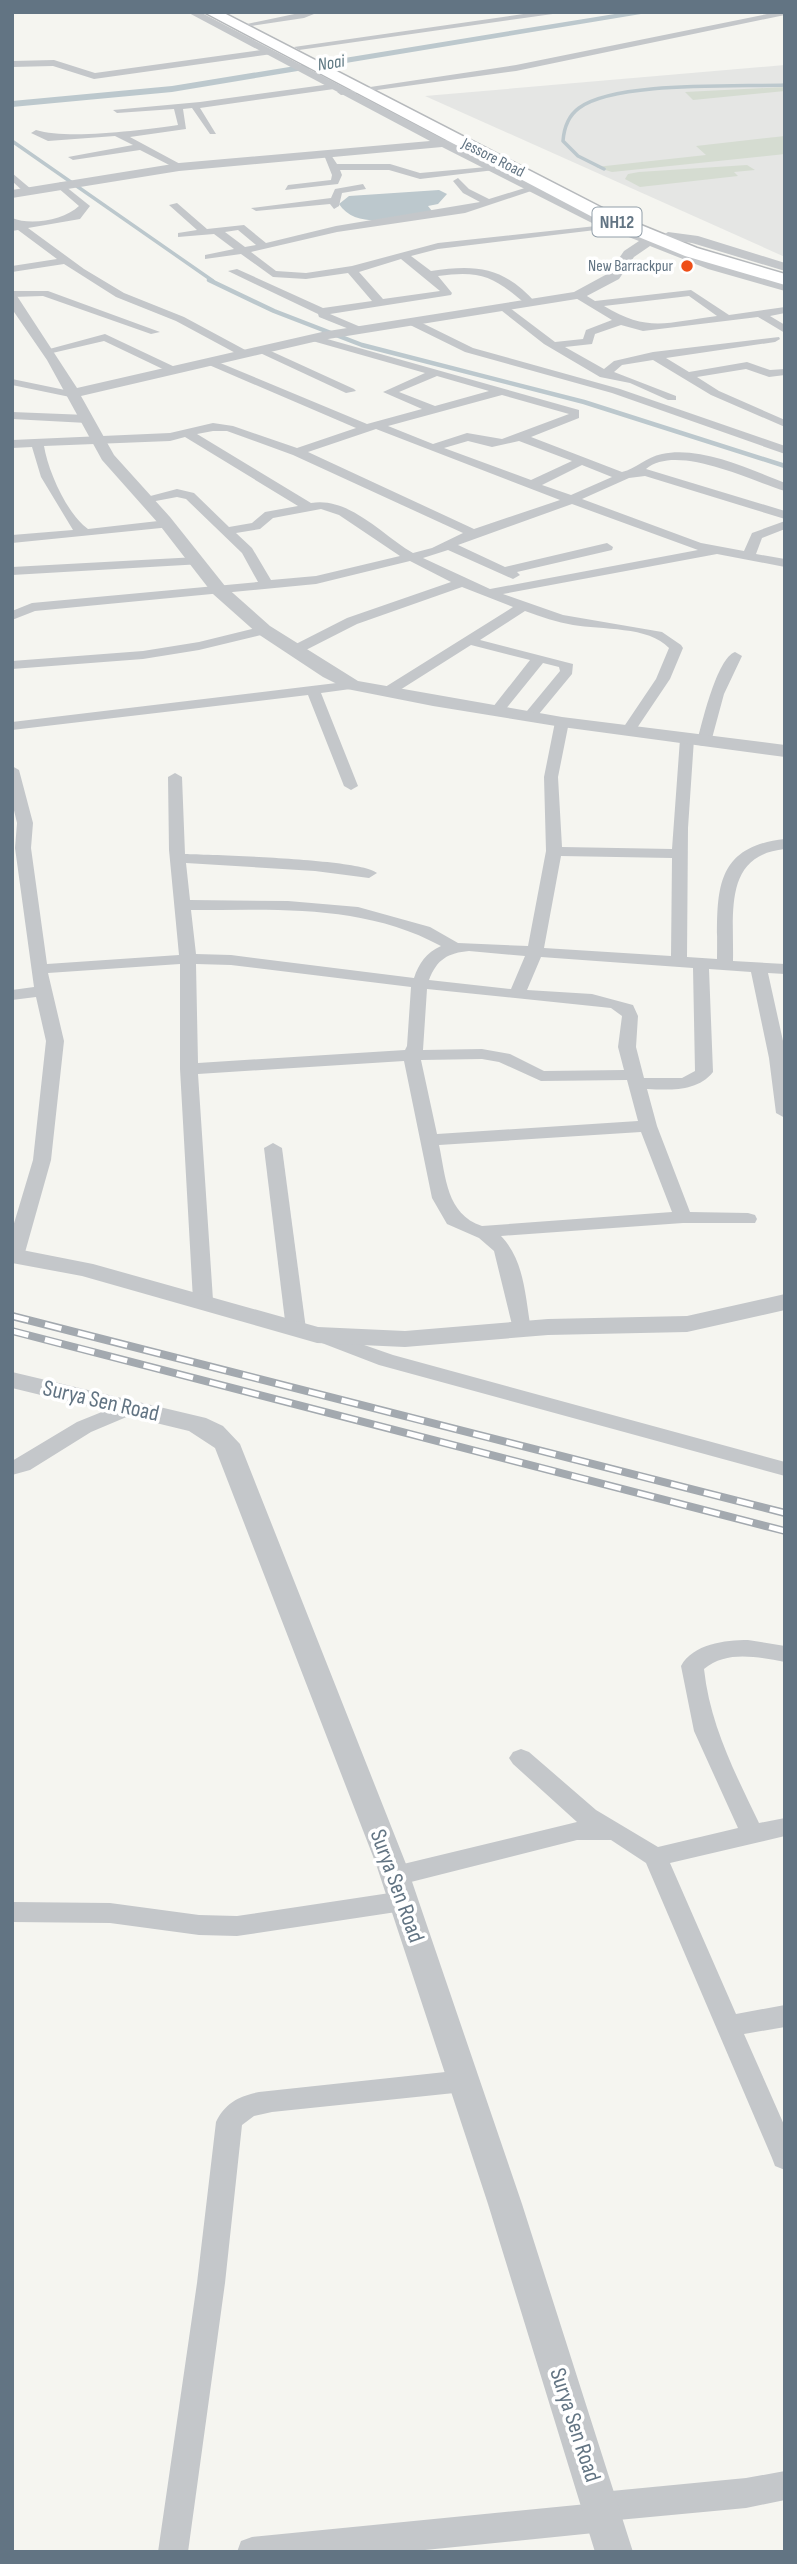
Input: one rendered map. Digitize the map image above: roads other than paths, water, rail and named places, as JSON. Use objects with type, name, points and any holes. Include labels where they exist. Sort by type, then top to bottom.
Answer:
[{"type":"highway","name":"Jessore Road","points":[[211,12],[326,72],[367,88],[540,186],[618,226],[703,256],[785,280]]},
{"type":"highway","name":"NH12","points":[[228,12],[251,24],[283,51]]},
{"type":"highway","name":"NH12","points":[[460,141],[668,236],[785,273]]},
{"type":"street","points":[[192,12],[283,51]]},
{"type":"street","points":[[251,24],[304,16],[310,14],[308,12]]},
{"type":"street","points":[[12,64],[60,64],[94,75],[562,12]]},
{"type":"street","points":[[117,110],[178,107],[336,89],[367,88],[516,68],[785,13]]},
{"type":"street","points":[[326,72],[336,89],[460,141],[498,169],[540,186]]},
{"type":"street","points":[[194,105],[213,132]]},
{"type":"street","points":[[122,135],[183,127],[178,107]]},
{"type":"street","points":[[36,133],[45,138],[112,132],[179,167]]},
{"type":"street","points":[[12,194],[179,167],[460,141]]},
{"type":"street","points":[[72,157],[140,147]]},
{"type":"street","points":[[288,188],[333,183],[337,179],[329,154]]},
{"type":"street","points":[[334,167],[390,167],[420,176],[498,169]]},
{"type":"street","points":[[12,176],[28,191]]},
{"type":"street","points":[[458,180],[466,191],[487,202]]},
{"type":"street","points":[[15,225],[76,217],[85,206],[60,185]]},
{"type":"street","points":[[209,257],[356,226],[465,210],[540,186]]},
{"type":"street","points":[[356,226],[334,206],[334,201],[341,189],[363,187]]},
{"type":"street","points":[[256,208],[334,201]]},
{"type":"street","points":[[174,205],[276,274],[306,275],[353,269],[456,243],[618,226],[647,242],[785,287]]},
{"type":"street","points":[[419,217],[456,243]]},
{"type":"street","points":[[15,225],[120,295],[186,322],[245,354]]},
{"type":"street","points":[[182,235],[240,227],[264,246]]},
{"type":"street","points":[[668,236],[693,239],[785,267]]},
{"type":"street","points":[[12,382],[70,394],[318,337],[578,295],[614,275],[629,254],[647,242]]},
{"type":"street","points":[[323,312],[447,293],[448,291],[429,274],[402,255]]},
{"type":"street","points":[[12,269],[66,261]]},
{"type":"street","points":[[353,269],[380,303]]},
{"type":"street","points":[[429,274],[484,270],[501,278],[531,303]]},
{"type":"street","points":[[233,271],[323,312],[333,321],[354,331]]},
{"type":"street","points":[[12,293],[44,293],[155,332]]},
{"type":"street","points":[[594,304],[691,293],[728,318]]},
{"type":"street","points":[[578,295],[621,321],[643,328],[785,310]]},
{"type":"street","points":[[15,306],[48,351],[107,457],[167,524],[219,590],[264,630],[353,685]]},
{"type":"street","points":[[502,307],[553,345],[604,375],[634,381],[681,402],[674,410]]},
{"type":"street","points":[[760,314],[785,330]]},
{"type":"street","points":[[410,321],[469,350],[674,410],[785,450]]},
{"type":"street","points":[[553,345],[588,342],[590,332],[621,321]]},
{"type":"street","points":[[121,343],[186,322]]},
{"type":"street","points":[[48,351],[100,337],[121,343],[173,370]]},
{"type":"street","points":[[318,337],[575,412],[575,416],[521,437],[497,443],[467,437],[433,448]]},
{"type":"street","points":[[604,375],[618,363],[653,355],[781,341]]},
{"type":"street","points":[[262,350],[350,391]]},
{"type":"street","points":[[653,355],[715,393],[784,423]]},
{"type":"street","points":[[213,363],[371,426],[716,551],[785,564]]},
{"type":"street","points":[[686,376],[747,365],[765,372],[785,386]]},
{"type":"street","points":[[765,372],[785,372]]},
{"type":"street","points":[[435,373],[390,392],[435,410]]},
{"type":"street","points":[[297,452],[371,426],[504,390]]},
{"type":"street","points":[[12,415],[87,419]]},
{"type":"street","points":[[724,428],[784,423]]},
{"type":"street","points":[[12,444],[187,433],[221,427],[297,452],[472,533]]},
{"type":"street","points":[[187,433],[309,507]]},
{"type":"street","points":[[521,437],[621,476]]},
{"type":"street","points":[[38,443],[39,464],[46,478],[78,528],[85,533]]},
{"type":"street","points":[[12,616],[32,607],[316,580],[413,559],[472,533],[571,500],[635,472],[649,462],[678,455],[785,487]]},
{"type":"street","points":[[531,485],[581,461]]},
{"type":"street","points":[[635,472],[657,475],[785,515]]},
{"type":"street","points":[[145,499],[186,494],[229,531],[247,551],[267,585]]},
{"type":"street","points":[[229,531],[256,526],[269,515],[309,507],[334,507],[413,559],[488,593],[578,624],[634,629],[675,643],[676,648],[663,679],[628,731]]},
{"type":"street","points":[[12,539],[167,524]]},
{"type":"street","points":[[749,556],[756,536],[785,525]]},
{"type":"street","points":[[447,545],[533,584]]},
{"type":"street","points":[[503,571],[607,547]]},
{"type":"street","points":[[488,593],[716,551]]},
{"type":"street","points":[[12,572],[197,561]]},
{"type":"street","points":[[295,650],[352,621],[462,582]]},
{"type":"street","points":[[387,692],[524,606]]},
{"type":"street","points":[[12,665],[143,655],[199,646],[264,630]]},
{"type":"street","points":[[469,641],[566,664],[567,671],[530,717]]},
{"type":"street","points":[[679,961],[680,854],[695,740],[735,656]]},
{"type":"street","points":[[496,712],[539,658]]},
{"type":"street","points":[[12,726],[353,685],[496,712],[785,751]]},
{"type":"street","points":[[313,690],[351,786]]},
{"type":"street","points":[[516,994],[527,976],[535,952],[554,851],[551,777],[562,722]]},
{"type":"street","points":[[12,770],[25,823],[18,848],[55,1041],[44,1147],[13,1256],[84,1269],[203,1300],[386,1360],[785,1469]]},
{"type":"street","points":[[175,777],[178,858],[188,959],[188,1069],[203,1300]]},
{"type":"street","points":[[725,965],[728,885],[736,863],[743,856],[770,845],[785,844]]},
{"type":"street","points":[[554,851],[680,854]]},
{"type":"street","points":[[178,858],[291,864],[369,873]]},
{"type":"street","points":[[183,905],[306,908],[370,914],[429,931],[454,947]]},
{"type":"street","points":[[521,1329],[504,1251],[493,1238],[461,1226],[448,1217],[429,1140],[411,1055],[417,1047],[417,984],[430,956],[440,950],[454,947],[785,969]]},
{"type":"street","points":[[41,969],[188,959],[285,966],[417,984],[592,999],[627,1009],[630,1016],[626,1047],[648,1126],[683,1217]]},
{"type":"street","points":[[188,1069],[411,1055],[493,1056],[504,1058],[541,1076],[688,1083],[705,1072],[701,963]]},
{"type":"street","points":[[758,967],[778,1058],[785,1113]]},
{"type":"street","points":[[12,995],[44,991]]},
{"type":"street","points":[[429,1140],[648,1126]]},
{"type":"street","points":[[273,1148],[307,1332]]},
{"type":"street","points":[[479,1232],[683,1217],[748,1219]]},
{"type":"street","points":[[307,1332],[405,1339],[521,1329],[687,1324],[785,1302]]},
{"type":"street","name":"Surya Sen Road","points":[[12,1380],[197,1424],[214,1432],[227,1444],[399,1888],[464,2081],[614,2552]]},
{"type":"street","points":[[12,1468],[23,1465],[84,1427],[129,1409]]},
{"type":"street","points":[[752,1833],[707,1737],[693,1685],[692,1666],[702,1656],[719,1649],[755,1648],[785,1654]]},
{"type":"street","points":[[521,1758],[588,1817],[615,1830],[655,1857],[785,2158]]},
{"type":"street","points":[[655,1857],[785,1827]]},
{"type":"street","points":[[12,1912],[110,1913],[199,1925],[237,1926],[399,1888],[577,1831],[615,1830]]},
{"type":"street","points":[[728,2026],[785,2016]]},
{"type":"street","points":[[173,2552],[211,2283],[229,2122],[235,2112],[250,2105],[272,2101],[464,2081]]},
{"type":"street","points":[[252,2552],[603,2512],[785,2486]]},
{"type":"waterway","name":"Noai","points":[[12,104],[172,89],[648,12]]},
{"type":"waterway","points":[[604,169],[578,156],[563,141],[572,115],[579,108],[597,99],[648,89],[785,85]]},
{"type":"waterway","points":[[12,141],[213,281]]},
{"type":"waterway","points":[[209,280],[274,311],[362,345],[584,402],[785,466]]},
{"type":"railway","points":[[12,1316],[785,1513]]},
{"type":"railway","points":[[12,1331],[785,1531]]},
{"type":"place","name":"New Barrackpur","points":[[687,266]]}]
